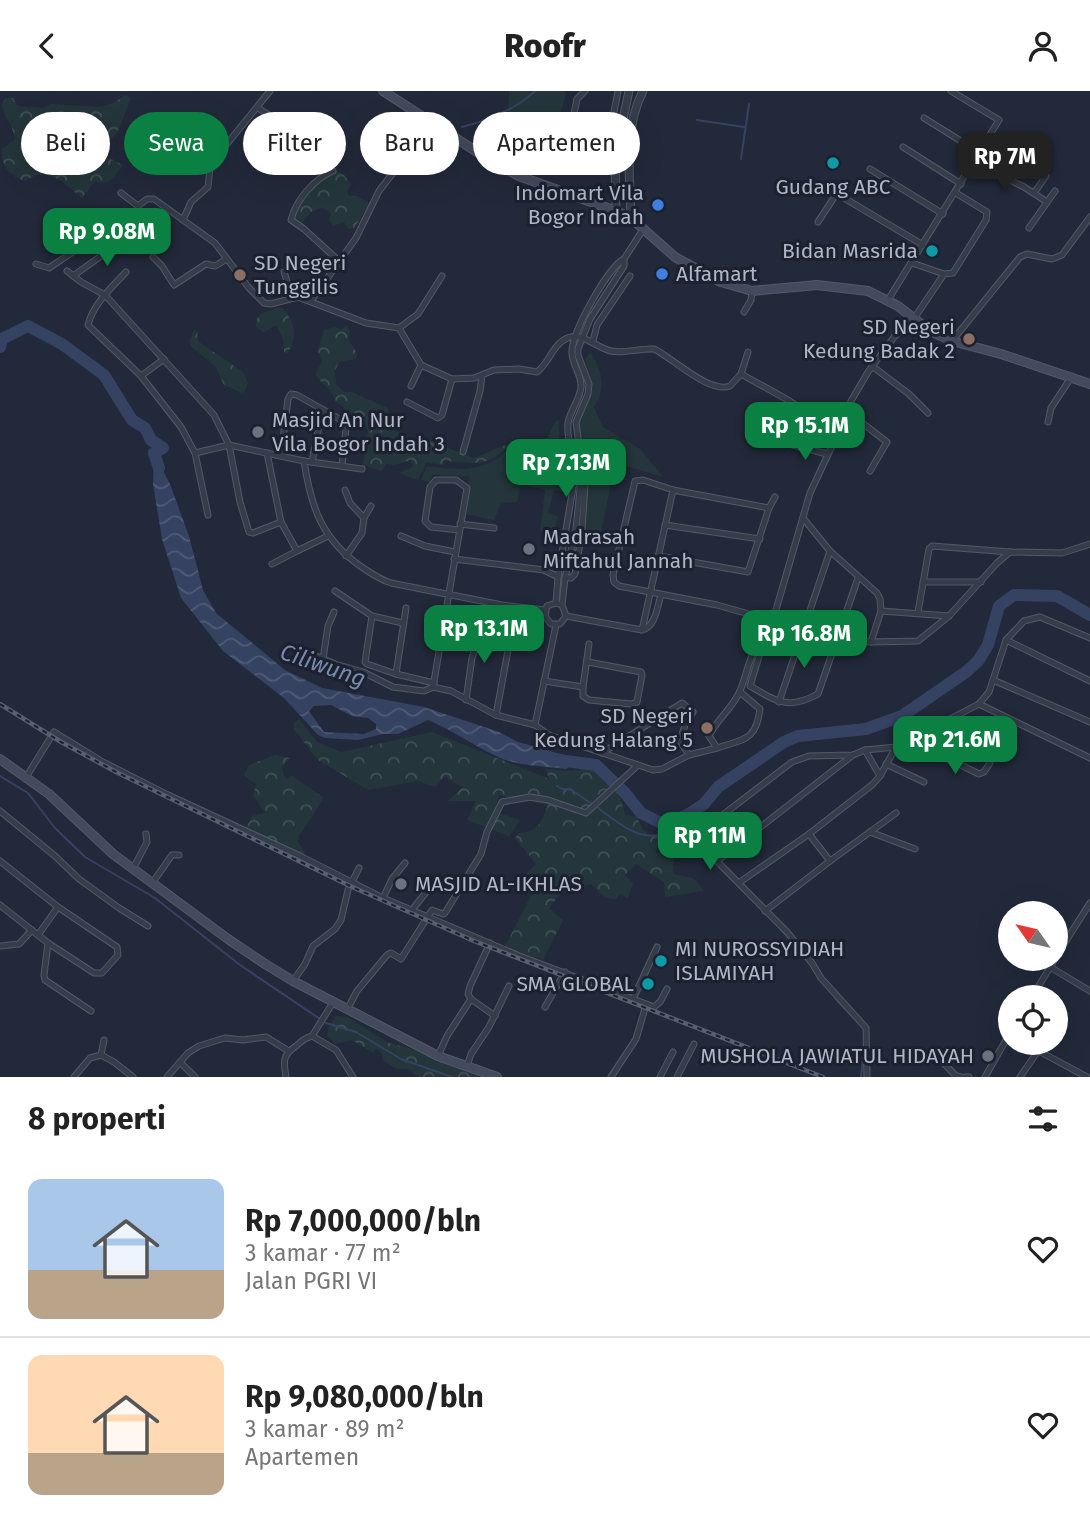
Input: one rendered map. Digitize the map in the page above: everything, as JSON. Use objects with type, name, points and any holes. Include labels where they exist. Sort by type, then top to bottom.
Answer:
[{"type":"main road","points":[[383,91],[415,112]]},
{"type":"main road","points":[[459,140],[519,176],[631,218],[675,257],[721,282],[752,291],[813,285],[843,286],[868,291],[888,300],[930,331],[952,341],[1001,353],[1090,384]]},
{"type":"main road","points":[[0,759],[48,794],[132,869],[228,939],[293,981],[331,1004],[348,1008],[438,1056],[497,1077]]},
{"type":"street","points":[[184,220],[191,202],[198,194],[207,190],[213,161],[271,91]]},
{"type":"street","points":[[574,112],[577,99],[585,91]]},
{"type":"street","points":[[614,112],[618,91]]},
{"type":"street","points":[[625,112],[629,91]]},
{"type":"street","points":[[634,112],[643,91]]},
{"type":"street","points":[[888,300],[998,122],[999,118],[951,91]]},
{"type":"street","points":[[962,98],[966,91]]},
{"type":"street","points":[[258,108],[264,112]]},
{"type":"street","points":[[924,118],[980,153]]},
{"type":"street","points":[[903,147],[961,184]]},
{"type":"street","points":[[975,163],[1047,202]]},
{"type":"street","points":[[870,169],[943,214]]},
{"type":"street","points":[[325,175],[307,191],[290,220],[339,261]]},
{"type":"street","points":[[311,301],[356,238],[382,187],[392,175]]},
{"type":"street","points":[[615,175],[616,211]]},
{"type":"street","points":[[630,175],[631,218]]},
{"type":"street","points":[[1034,193],[1046,176]]},
{"type":"street","points":[[615,187],[630,187]]},
{"type":"street","points":[[1029,228],[1055,191]]},
{"type":"street","points":[[121,193],[138,207],[147,199],[154,199],[215,243],[253,294],[264,303],[271,304],[292,297],[311,301],[366,323],[399,328],[418,314],[442,276]]},
{"type":"street","points":[[912,263],[944,274],[953,272],[988,215],[956,193]]},
{"type":"street","points":[[818,222],[835,196],[839,195],[923,245]]},
{"type":"street","points":[[952,341],[1020,257],[1027,254],[1052,258],[1062,255],[1090,217]]},
{"type":"street","points":[[562,578],[579,530],[582,477],[576,422],[588,394],[587,377],[572,360],[571,349],[583,317],[602,285],[618,262],[624,259],[644,228]]},
{"type":"street","points":[[36,264],[48,268],[95,237],[101,238],[108,251],[73,276]]},
{"type":"street","points":[[153,257],[174,285],[206,264],[215,266],[227,259]]},
{"type":"street","points":[[624,259],[624,266],[590,319],[578,355],[581,385],[567,431],[575,476],[559,604],[566,616],[642,630],[652,623],[661,595]]},
{"type":"street","points":[[68,271],[105,295],[214,415],[229,445],[240,502],[249,531],[253,533],[281,522]]},
{"type":"street","points":[[126,272],[105,295],[88,325],[141,376],[181,426],[195,453],[208,515]]},
{"type":"street","points":[[284,272],[292,297]]},
{"type":"street","points":[[858,578],[818,694],[799,703],[779,702],[750,686],[814,483],[851,401],[872,366],[894,337],[913,320],[944,274]]},
{"type":"street","points":[[593,341],[597,325],[630,275]]},
{"type":"street","points":[[744,312],[751,300],[752,291]]},
{"type":"street","points":[[399,328],[421,365],[452,379],[463,380],[494,370],[537,372],[558,345],[575,335],[593,341],[607,351],[625,353],[654,349],[718,388],[730,386],[741,374],[748,352]]},
{"type":"street","points":[[141,376],[164,359]]},
{"type":"street","points":[[411,386],[421,365]]},
{"type":"street","points":[[872,366],[909,394],[928,413]]},
{"type":"street","points":[[741,374],[788,400],[837,433]]},
{"type":"street","points":[[463,452],[482,375]]},
{"type":"street","points":[[1048,422],[1051,408],[1072,376]]},
{"type":"street","points":[[407,402],[438,418],[442,415],[452,379]]},
{"type":"street","points":[[281,456],[288,399],[291,394],[343,421],[346,428],[342,466]]},
{"type":"street","points":[[312,462],[322,410]]},
{"type":"street","points":[[848,412],[887,442],[870,471]]},
{"type":"street","points":[[789,444],[827,454]]},
{"type":"street","points":[[195,453],[229,445],[304,461],[362,469]]},
{"type":"street","points":[[267,453],[281,522],[297,551]]},
{"type":"street","points":[[304,461],[313,501],[328,536],[346,556],[384,581],[545,611]]},
{"type":"street","points":[[434,685],[459,527],[467,488],[456,479],[436,480],[430,487],[425,521],[431,527],[459,527],[495,528]]},
{"type":"street","points":[[769,508],[673,490],[643,480],[635,481],[613,575],[614,582],[619,586],[718,605],[837,639],[871,642],[921,641],[949,616],[1010,552]]},
{"type":"street","points":[[345,490],[350,503],[365,517]]},
{"type":"street","points":[[642,630],[673,490]]},
{"type":"street","points":[[659,556],[748,572],[775,497]]},
{"type":"street","points":[[346,556],[362,533],[365,517],[371,506]]},
{"type":"street","points":[[803,518],[830,551],[877,593],[881,611],[871,642]]},
{"type":"street","points":[[665,525],[760,539]]},
{"type":"street","points":[[272,564],[328,536]]},
{"type":"street","points":[[401,536],[425,546],[455,552]]},
{"type":"street","points":[[918,612],[929,549],[932,546],[1067,553],[1090,544]]},
{"type":"street","points":[[779,702],[830,551]]},
{"type":"street","points":[[454,559],[544,570],[562,578]]},
{"type":"street","points":[[923,582],[981,582]]},
{"type":"street","points":[[335,591],[372,616],[404,623]]},
{"type":"street","points":[[555,625],[547,620],[545,611],[551,603],[559,604]]},
{"type":"street","points":[[396,674],[406,608]]},
{"type":"street","points":[[881,611],[949,616]]},
{"type":"street","points":[[323,659],[328,627],[334,612]]},
{"type":"street","points":[[372,616],[365,661],[451,691],[496,715],[535,725],[549,735],[637,766],[658,770],[689,755],[746,739],[758,726],[760,709],[740,692]]},
{"type":"street","points":[[555,625],[566,616]]},
{"type":"street","points":[[717,860],[853,755],[864,750],[896,747],[979,704],[985,699],[1006,640],[1024,621],[1041,617],[1090,638]]},
{"type":"street","points":[[535,725],[555,625]]},
{"type":"street","points":[[464,636],[512,646],[496,715]]},
{"type":"street","points":[[717,748],[709,736],[740,692],[754,650],[765,637]]},
{"type":"street","points":[[466,700],[472,658],[478,640]]},
{"type":"street","points":[[1006,640],[1090,681]]},
{"type":"street","points":[[588,662],[638,670],[642,675],[639,698],[635,704],[589,700],[583,696],[589,644]]},
{"type":"street","points":[[302,650],[363,672],[393,687],[424,691],[434,685]]},
{"type":"street","points":[[993,680],[1090,722]]},
{"type":"street","points":[[544,681],[583,687]]},
{"type":"street","points":[[602,753],[682,703],[693,712],[686,722],[680,741],[689,755]]},
{"type":"street","points":[[979,704],[1090,758]]},
{"type":"street","points":[[948,720],[1001,750]]},
{"type":"street","points":[[25,779],[54,732],[101,761],[166,794],[383,898],[490,943],[646,1005],[657,1006],[667,989]]},
{"type":"street","points":[[910,740],[979,774],[984,772],[990,763]]},
{"type":"street","points":[[740,882],[809,834],[880,776],[896,747]]},
{"type":"street","points":[[864,750],[880,776]]},
{"type":"street","points":[[853,755],[809,756],[792,762],[703,828],[697,837],[699,843],[740,882],[801,948],[821,978],[866,1028],[867,1077]]},
{"type":"street","points":[[886,764],[924,782]]},
{"type":"street","points":[[348,1008],[357,991],[391,953],[401,959],[432,910],[445,913],[481,854],[487,832],[502,802],[530,797],[586,813],[637,766]]},
{"type":"street","points":[[0,811],[79,879],[148,926]]},
{"type":"street","points":[[765,911],[896,813]]},
{"type":"street","points":[[870,832],[915,849]]},
{"type":"street","points":[[132,869],[147,842],[146,834]]},
{"type":"street","points":[[809,834],[830,861]]},
{"type":"street","points":[[153,882],[172,855],[179,855]]},
{"type":"street","points":[[0,873],[3,863],[58,907],[114,945],[118,952],[102,973],[96,974],[48,943],[0,905]]},
{"type":"street","points":[[383,898],[392,879],[405,863]]},
{"type":"street","points":[[293,981],[313,946],[335,929],[341,920],[351,883],[359,868]]},
{"type":"street","points":[[412,910],[427,891]]},
{"type":"street","points":[[1068,938],[1090,903]]},
{"type":"street","points":[[38,935],[58,907]]},
{"type":"street","points":[[0,946],[19,944],[32,930]]},
{"type":"street","points":[[48,943],[45,980],[91,1011]]},
{"type":"street","points":[[490,943],[468,994],[495,1016]]},
{"type":"street","points":[[633,999],[657,947]]},
{"type":"street","points":[[362,971],[369,976]]},
{"type":"street","points":[[1057,971],[1090,991]]},
{"type":"street","points":[[545,1007],[565,972]]},
{"type":"street","points":[[467,1066],[509,986]]},
{"type":"street","points":[[438,1056],[447,1036],[471,999]]},
{"type":"street","points":[[312,1036],[331,1004]]},
{"type":"street","points":[[611,1077],[636,1039],[646,1005]]},
{"type":"street","points":[[286,1077],[284,1062],[287,1050],[305,1037],[312,1036],[336,1050],[353,1077]]},
{"type":"street","points":[[167,1077],[200,1046],[229,1038],[243,1040],[266,1037],[287,1050]]},
{"type":"street","points":[[101,1055],[104,1040]]},
{"type":"street","points":[[677,1077],[694,1044]]},
{"type":"street","points":[[660,1077],[674,1052]]},
{"type":"street","points":[[933,1052],[956,1076],[965,1077]]},
{"type":"street","points":[[985,1077],[998,1054]]},
{"type":"street","points":[[74,1077],[90,1058],[101,1055],[133,1077]]},
{"type":"street","points":[[1020,1077],[1035,1055]]},
{"type":"street","points":[[1046,1055],[1087,1077]]},
{"type":"street","points":[[180,1062],[195,1077]]},
{"type":"green space","points":[[509,91],[564,91],[566,95],[560,112],[508,112]]},
{"type":"green space","points":[[125,95],[131,98],[117,133],[110,140],[110,112],[21,112],[21,175],[42,175],[25,181],[7,169],[2,149],[15,139],[3,109],[2,104],[6,98],[13,98],[17,106],[43,108],[51,104],[98,107],[112,104]]},
{"type":"green space","points":[[110,158],[123,165],[109,181],[94,182],[82,198],[49,175],[110,175]]},
{"type":"green space","points":[[329,175],[344,175],[351,184],[347,191],[349,196],[357,196],[369,203],[355,228],[348,229],[344,222],[333,226],[329,220],[331,213],[322,208],[311,212],[301,224],[292,222],[299,205],[322,179]]},
{"type":"green space","points":[[282,308],[294,329],[288,353],[284,352],[283,339],[277,326],[264,333],[256,326],[259,316]]},
{"type":"green space","points":[[346,326],[350,331],[348,339],[357,353],[356,359],[339,362],[335,371],[336,384],[344,392],[352,392],[389,409],[384,425],[419,442],[422,438],[474,458],[505,445],[509,446],[494,458],[479,463],[445,461],[443,465],[426,462],[418,480],[399,473],[413,467],[411,460],[395,465],[386,464],[382,471],[363,465],[368,432],[366,425],[336,402],[332,393],[315,375],[322,361],[318,352],[324,330]]},
{"type":"green space","points":[[194,330],[198,331],[199,342],[243,372],[248,383],[245,391],[242,393],[224,385],[216,367],[191,346],[189,341]]},
{"type":"green space","points":[[591,352],[602,379],[601,392],[594,407],[603,427],[640,449],[663,477],[615,463],[596,443],[594,469],[613,473],[598,547],[584,544],[588,471],[576,422],[590,384],[585,359]]},
{"type":"green space","points":[[559,420],[559,439],[563,440],[570,476],[565,492],[554,490],[548,513],[558,516],[553,534],[540,531],[545,490],[521,484],[517,502],[501,503],[494,520],[465,514],[469,476],[432,475],[430,482],[421,480],[427,466],[472,468],[497,459],[516,444],[533,451],[547,438]]},
{"type":"green space","points":[[299,719],[317,742],[341,752],[432,732],[549,779],[546,769],[568,771],[596,767],[621,799],[625,814],[637,817],[643,830],[647,832],[646,836],[662,834],[656,852],[674,858],[673,874],[693,878],[704,891],[665,897],[664,882],[636,864],[625,875],[633,883],[628,899],[620,893],[616,899],[605,898],[591,884],[560,894],[549,908],[563,920],[543,960],[504,948],[533,892],[522,878],[536,864],[515,838],[519,833],[531,831],[538,825],[548,805],[499,795],[494,812],[521,820],[509,836],[467,820],[476,801],[448,801],[463,787],[445,777],[435,787],[418,781],[368,790],[318,760],[294,729],[294,723]]},
{"type":"green space","points":[[275,755],[290,758],[282,767],[287,779],[292,776],[324,798],[299,836],[298,842],[304,851],[305,862],[250,834],[246,828],[252,816],[266,813],[253,796],[256,784],[244,775],[249,765]]},
{"type":"green space","points":[[336,1016],[347,1017],[389,1043],[417,1050],[444,1063],[490,1077],[419,1077],[408,1069],[397,1069],[383,1060],[381,1051],[376,1049],[373,1053],[352,1040],[335,1044],[327,1035]]},
{"type":"water","points":[[154,453],[170,484],[189,536],[203,590],[216,613],[285,670],[322,688],[424,707],[499,732],[518,742],[571,757],[574,763],[566,769],[512,762],[428,720],[398,734],[383,734],[358,740],[325,738],[318,735],[284,698],[223,651],[181,598],[162,539],[153,484]],"holes":[[[331,705],[352,716],[368,718],[376,724],[376,729],[364,734],[324,732],[309,711],[314,706]]]},
{"type":"waterway","points":[[462,127],[501,113],[519,104],[535,91]]},
{"type":"waterway","points":[[741,159],[749,104]]},
{"type":"waterway","points":[[697,120],[744,127]]},
{"type":"waterway","name":"Ciliwung","points":[[0,347],[2,339],[28,326],[62,344],[104,375],[132,420],[145,428],[151,440],[163,448],[154,453],[159,468]]},
{"type":"waterway","name":"Ciliwung","points":[[558,760],[596,765],[641,813],[663,824],[670,823],[704,804],[718,787],[784,742],[798,736],[866,729],[902,716],[978,661],[988,645],[999,606],[1014,595],[1057,596],[1090,615]]},
{"type":"waterway","points":[[0,776],[28,793],[55,828],[85,857],[155,898],[240,965],[326,1023],[356,1032],[401,1059],[452,1077]]},
{"type":"waterway","name":"Ciliwung","points":[[557,786],[570,789],[592,804]]},
{"type":"waterway","name":"Ciliwung","points":[[597,807],[629,829],[647,835],[664,832],[677,820]]},
{"type":"waterway","points":[[687,834],[697,843]]},
{"type":"waterway","points":[[779,927],[787,936]]},
{"type":"waterway","points":[[835,998],[845,1009]]},
{"type":"waterway","points":[[861,1077],[864,1050]]},
{"type":"railway","points":[[0,704],[118,773],[350,886],[474,941],[823,1077]]},
{"type":"place","name":"Gudang ABC","points":[[833,163]]},
{"type":"place","name":"Indomart Vila Bogor Indah","points":[[658,205]]},
{"type":"place","name":"Bidan Masrida","points":[[932,251]]},
{"type":"place","name":"Alfamart","points":[[662,274]]},
{"type":"place","name":"SD Negeri Tunggilis","points":[[240,275]]},
{"type":"place","name":"SD Negeri Kedung Badak 2","points":[[969,339]]},
{"type":"place","name":"Masjid An Nur Vila Bogor Indah 3","points":[[258,432]]},
{"type":"place","name":"Madrasah Miftahul Jannah","points":[[529,549]]},
{"type":"place","name":"SD Negeri Kedung Halang 5","points":[[707,728]]},
{"type":"place","name":"MASJID AL-IKHLAS","points":[[401,884]]},
{"type":"place","name":"MI NUROSSYIDIAH ISLAMIYAH","points":[[661,961]]},
{"type":"place","name":"SMA GLOBAL","points":[[648,984]]},
{"type":"place","name":"MUSHOLA JAWIATUL HIDAYAH","points":[[988,1056]]}]
